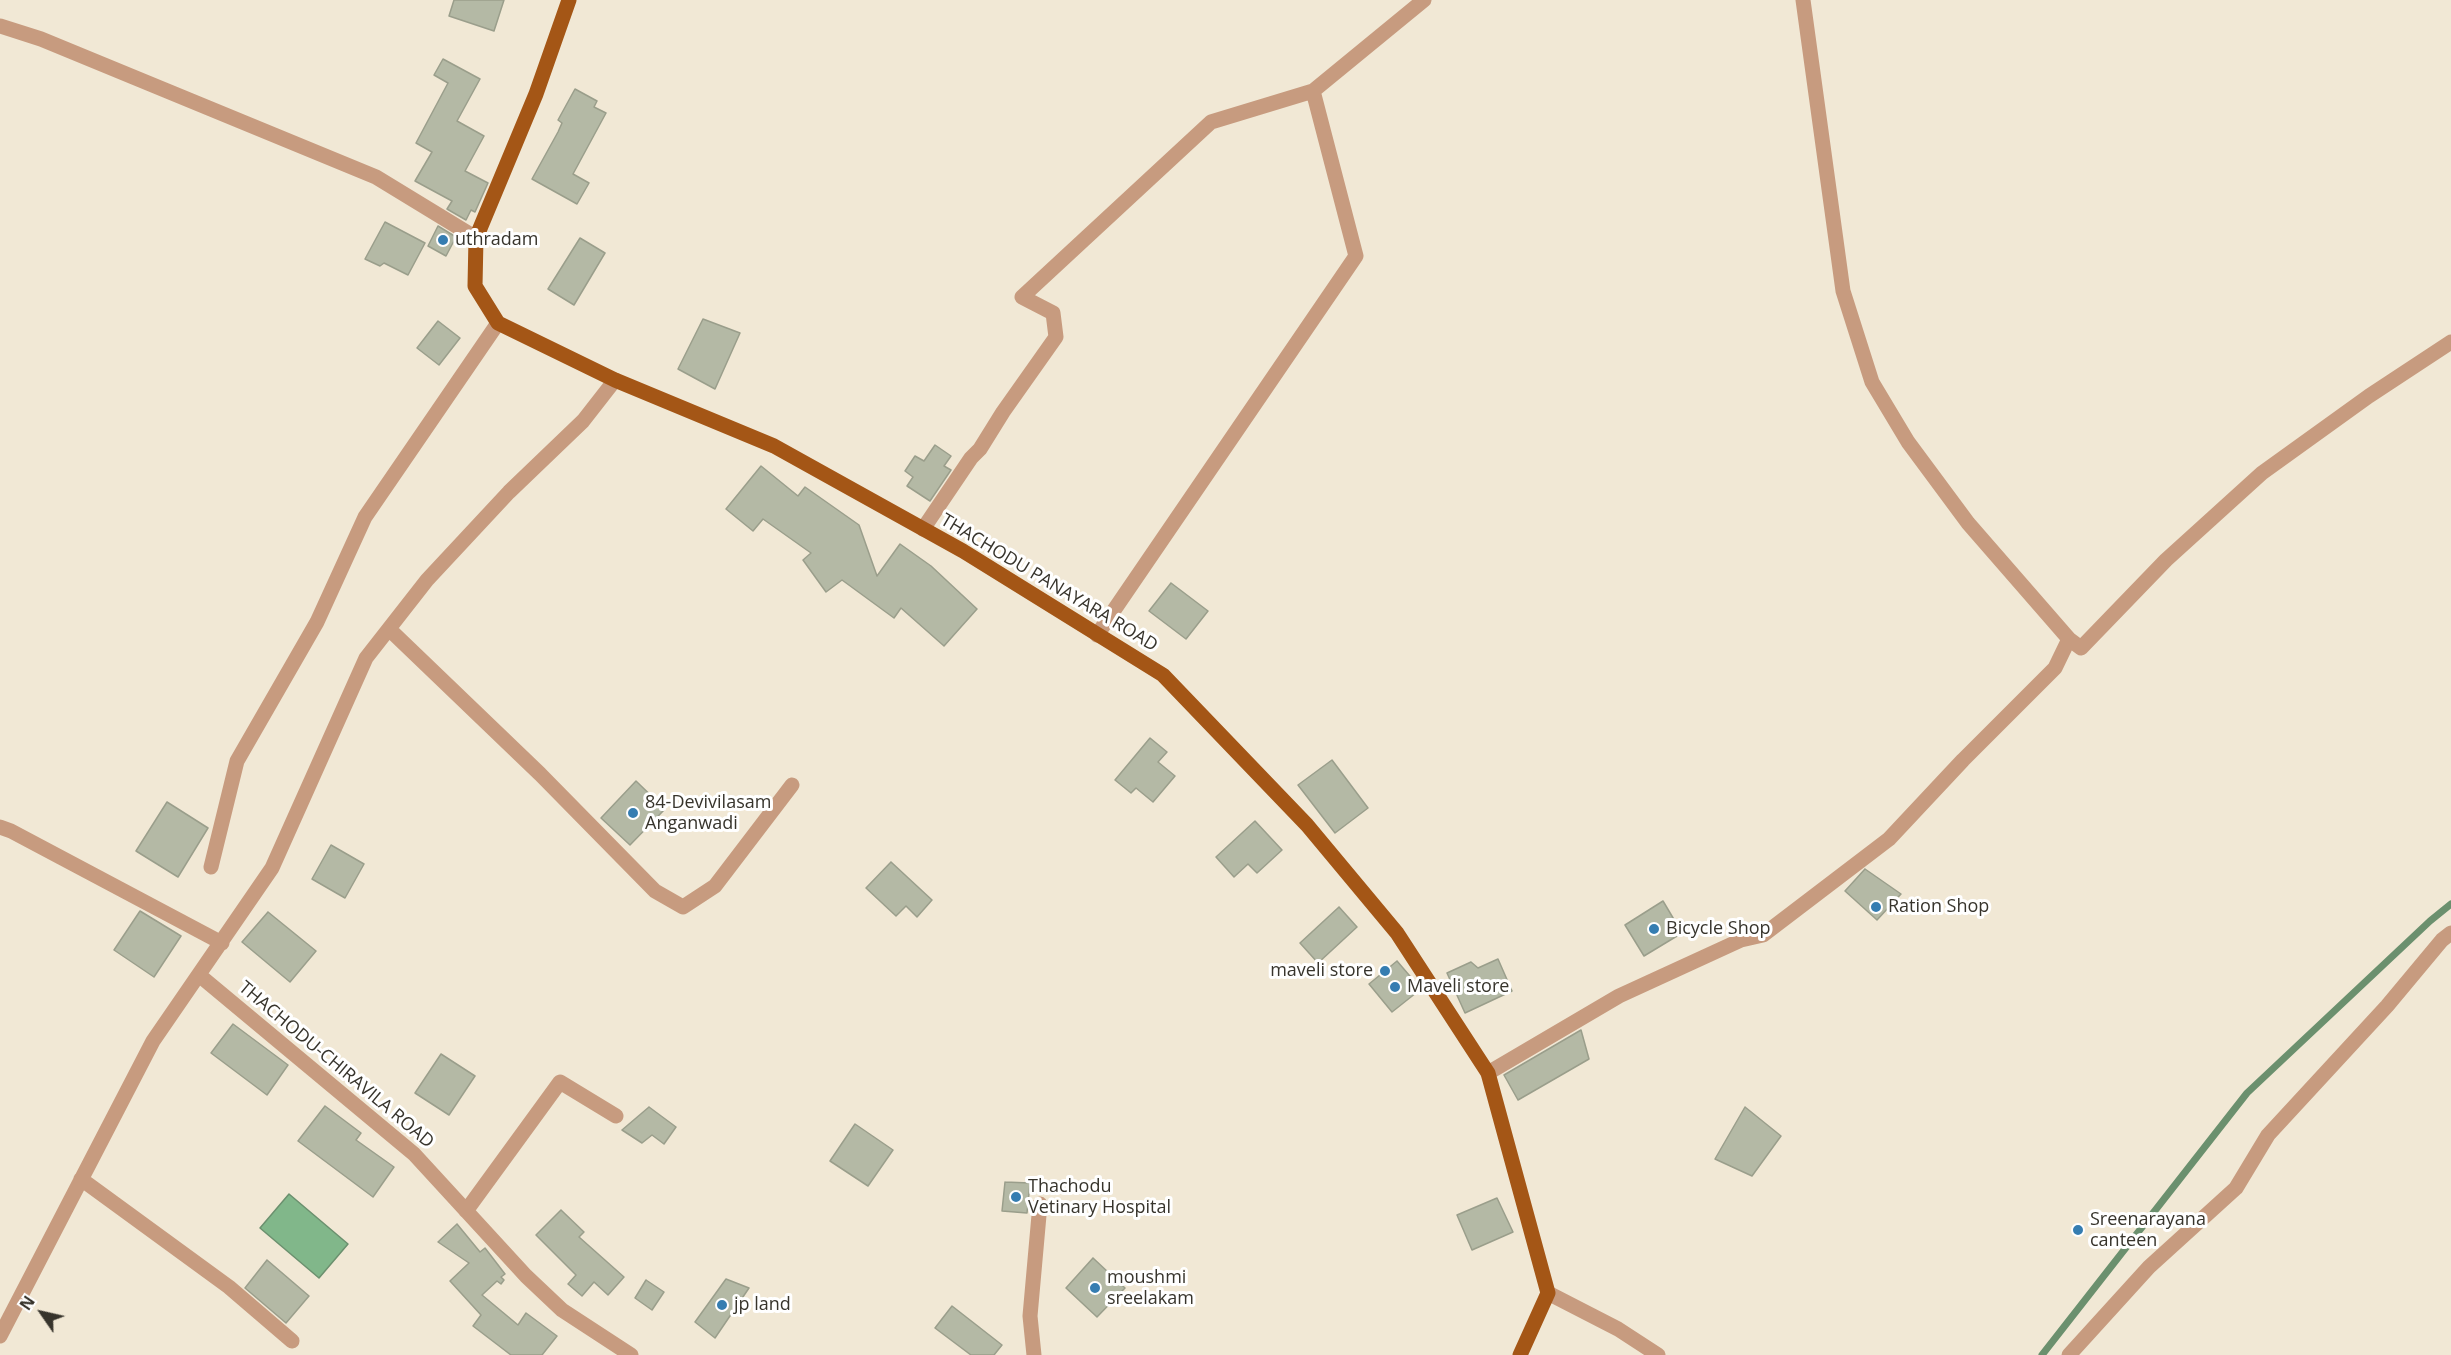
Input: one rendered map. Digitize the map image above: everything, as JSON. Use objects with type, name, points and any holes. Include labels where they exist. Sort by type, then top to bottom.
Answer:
[{"type":"main road","points":[[498,323],[475,286],[476,238],[536,94],[569,0]]},
{"type":"main road","name":"THACHODU PANAYARA ROAD","points":[[498,323],[615,380],[774,446],[923,529],[1163,675],[1307,825],[1397,933],[1488,1073],[1548,1293]]},
{"type":"main road","points":[[1520,1355],[1548,1293]]},
{"type":"street","points":[[923,529],[970,458],[980,449],[1003,412],[1056,338],[1053,313],[1022,297],[1211,122],[1313,90],[1424,0]]},
{"type":"street","points":[[1803,0],[1843,291],[1872,382],[1908,442],[1968,523],[2069,639],[2081,648],[2166,560],[2262,473],[2369,396],[2451,342]]},
{"type":"street","points":[[0,26],[41,39],[376,177],[476,238]]},
{"type":"street","points":[[1097,634],[1356,256],[1313,90]]},
{"type":"street","points":[[212,867],[237,761],[317,622],[365,517],[498,323]]},
{"type":"street","points":[[0,1336],[153,1041],[272,868],[366,658],[427,580],[509,492],[583,421],[615,380]]},
{"type":"street","points":[[389,629],[508,743],[655,891],[683,907],[715,886],[792,785]]},
{"type":"street","points":[[1488,1073],[1619,996],[1741,940],[1763,935],[1889,839],[1963,760],[2055,668],[2069,639]]},
{"type":"street","points":[[0,827],[222,943]]},
{"type":"street","points":[[2069,1355],[2149,1268],[2236,1188],[2268,1135],[2387,1006],[2442,940],[2451,933]]},
{"type":"street","name":"THACHODU-CHIRAVILA ROAD","points":[[199,975],[414,1154],[526,1276],[562,1310],[631,1355]]},
{"type":"street","points":[[466,1211],[560,1082],[616,1116]]},
{"type":"street","points":[[81,1179],[229,1287],[292,1341]]},
{"type":"street","points":[[1034,1355],[1029,1317],[1040,1203]]},
{"type":"street","points":[[1548,1293],[1618,1329],[1658,1355]]},
{"type":"shaded area","points":[[289,1194],[348,1244],[319,1278],[260,1228]]},
{"type":"building","points":[[454,0],[504,0],[494,31],[449,16]]},
{"type":"building","points":[[443,59],[480,79],[457,121],[484,136],[465,171],[488,183],[475,212],[471,210],[466,220],[447,209],[452,201],[415,181],[432,152],[416,143],[448,83],[434,75]]},
{"type":"building","points":[[575,89],[597,101],[594,107],[606,113],[573,174],[589,183],[577,204],[532,179],[558,132],[562,123],[558,120]]},
{"type":"building","points":[[385,222],[425,243],[408,275],[384,263],[380,266],[365,259]]},
{"type":"building","name":"uthradam","points":[[438,226],[456,237],[446,256],[428,246]]},
{"type":"building","points":[[580,238],[605,253],[574,305],[548,289]]},
{"type":"building","points":[[703,319],[740,333],[715,389],[678,369]]},
{"type":"building","points":[[438,321],[460,338],[439,365],[417,348]]},
{"type":"building","points":[[935,445],[951,456],[944,466],[951,470],[930,501],[907,486],[913,477],[905,471],[915,456],[924,461]]},
{"type":"building","points":[[761,466],[798,496],[805,487],[859,525],[877,576],[900,544],[931,566],[977,609],[944,646],[901,608],[894,618],[842,580],[826,592],[803,560],[811,553],[763,519],[753,531],[726,509]]},
{"type":"building","points":[[1171,583],[1208,611],[1186,639],[1149,611]]},
{"type":"building","points":[[1150,738],[1167,752],[1158,762],[1175,776],[1153,802],[1136,788],[1131,793],[1115,780]]},
{"type":"building","points":[[1332,760],[1368,808],[1335,833],[1298,785]]},
{"type":"building","name":"84-Devivilasam Anganwadi","points":[[636,781],[665,809],[630,845],[601,818]]},
{"type":"building","points":[[167,802],[208,828],[178,877],[136,851]]},
{"type":"building","points":[[1255,821],[1282,850],[1257,873],[1248,864],[1234,877],[1216,857]]},
{"type":"building","points":[[331,845],[364,864],[345,898],[312,879]]},
{"type":"building","points":[[891,862],[932,900],[917,917],[906,906],[896,916],[866,888]]},
{"type":"building","name":"Ration Shop","points":[[1865,869],[1901,894],[1877,920],[1845,891]]},
{"type":"building","name":"Bicycle Shop","points":[[1663,901],[1682,933],[1644,956],[1625,925]]},
{"type":"building","points":[[1339,907],[1357,927],[1318,963],[1300,943]]},
{"type":"building","points":[[140,911],[181,936],[154,977],[114,950]]},
{"type":"building","points":[[268,912],[316,951],[290,982],[242,942]]},
{"type":"building","points":[[1498,959],[1512,991],[1465,1013],[1447,973],[1471,962],[1478,968]]},
{"type":"building","name":"Maveli store","points":[[1397,961],[1421,989],[1392,1012],[1369,984]]},
{"type":"building","points":[[233,1024],[288,1065],[267,1095],[211,1053]]},
{"type":"building","points":[[1581,1030],[1589,1059],[1518,1100],[1504,1075]]},
{"type":"building","points":[[441,1054],[475,1076],[449,1115],[415,1093]]},
{"type":"building","points":[[325,1106],[361,1133],[356,1140],[394,1167],[373,1197],[298,1141]]},
{"type":"building","points":[[649,1107],[676,1127],[664,1144],[652,1135],[642,1143],[622,1130]]},
{"type":"building","points":[[1745,1107],[1781,1136],[1752,1176],[1715,1159]]},
{"type":"building","points":[[855,1124],[893,1150],[868,1186],[830,1161]]},
{"type":"building","name":"Thachodu Vetinary Hospital","points":[[1005,1182],[1030,1183],[1027,1213],[1002,1211]]},
{"type":"building","points":[[1497,1198],[1513,1232],[1472,1250],[1457,1215]]},
{"type":"building","points":[[561,1210],[584,1232],[579,1237],[624,1277],[608,1295],[594,1282],[582,1296],[568,1284],[576,1275],[536,1235]]},
{"type":"building","points":[[457,1224],[480,1252],[485,1248],[505,1274],[501,1277],[504,1280],[501,1284],[497,1281],[482,1295],[518,1325],[526,1313],[557,1336],[542,1355],[511,1355],[473,1326],[481,1315],[450,1281],[469,1263],[438,1242]]},
{"type":"building","name":"moushmi sreelakam","points":[[1093,1258],[1125,1288],[1097,1317],[1066,1288]]},
{"type":"building","points":[[267,1260],[309,1296],[286,1323],[245,1288]]},
{"type":"building","name":"jp land","points":[[726,1279],[749,1288],[715,1338],[695,1322]]},
{"type":"building","points":[[646,1280],[664,1292],[652,1310],[635,1298]]},
{"type":"building","points":[[952,1306],[1002,1345],[994,1355],[971,1355],[935,1328]]},
{"type":"waterway","points":[[2042,1355],[2247,1093],[2430,921],[2451,904]]},
{"type":"place","name":"uthradam","points":[[443,240]]},
{"type":"place","name":"84-Devivilasam Anganwadi","points":[[633,813]]},
{"type":"place","name":"Ration Shop","points":[[1876,907]]},
{"type":"place","name":"Bicycle Shop","points":[[1654,929]]},
{"type":"place","name":"maveli store","points":[[1385,971]]},
{"type":"place","name":"Maveli store","points":[[1395,987]]},
{"type":"place","name":"Thachodu Vetinary Hospital","points":[[1016,1197]]},
{"type":"place","name":"Sreenarayana canteen","points":[[2078,1230]]},
{"type":"place","name":"moushmi sreelakam","points":[[1095,1288]]},
{"type":"place","name":"jp land","points":[[722,1305]]}]
